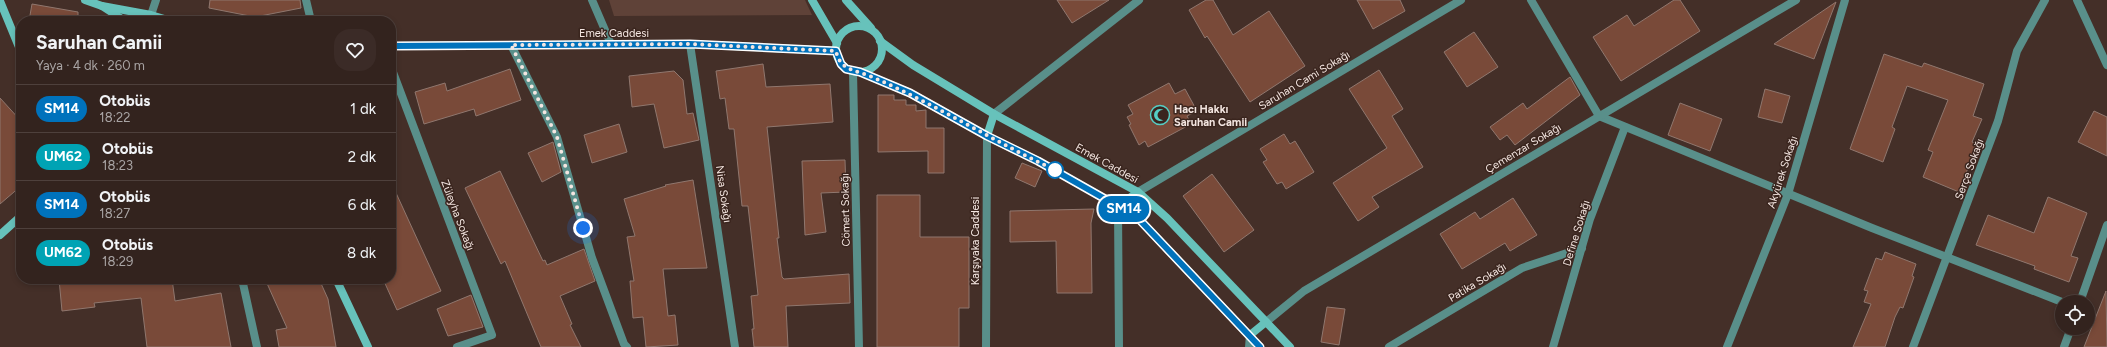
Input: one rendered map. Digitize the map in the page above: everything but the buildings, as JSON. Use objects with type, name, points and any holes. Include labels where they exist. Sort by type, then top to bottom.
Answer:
[{"type":"street","points":[[0,0],[16,40]]},
{"type":"street","points":[[85,0],[102,6],[154,16]]},
{"type":"street","points":[[151,15],[156,0]]},
{"type":"street","points":[[306,0],[309,16]]},
{"type":"street","points":[[592,0],[611,44]]},
{"type":"street","points":[[812,0],[836,47],[841,64],[910,93],[987,136],[1038,161],[1137,217],[1260,347]]},
{"type":"street","points":[[846,0],[878,38],[881,55],[878,62],[873,67],[857,72]]},
{"type":"street","points":[[987,136],[994,114],[1139,0]]},
{"type":"street","name":"Saruhan Cami Sokağı","points":[[1138,192],[1461,0]]},
{"type":"street","points":[[1531,0],[1599,116],[1788,194],[2055,299]]},
{"type":"street","name":"Çemenzar Sokağı","points":[[1266,322],[1304,290],[1796,0]]},
{"type":"street","name":"Akyürek Sokağı","points":[[1727,347],[1788,194],[1845,0]]},
{"type":"street","name":"Serçe Sokağı","points":[[1913,347],[1998,121],[2017,51],[2045,0]]},
{"type":"street","points":[[2076,0],[2107,66]]},
{"type":"street","points":[[102,6],[117,16]]},
{"type":"street","points":[[836,47],[844,31],[858,26],[871,30],[878,38]]},
{"type":"street","name":"Emek Caddesi","points":[[878,38],[912,65],[994,114],[1138,192],[1167,218],[1290,347]]},
{"type":"street","name":"Emek Caddesi","points":[[396,46],[690,44],[836,47]]},
{"type":"street","name":"Nisa Sokağı","points":[[690,44],[735,347]]},
{"type":"street","points":[[511,45],[557,137],[592,258],[624,344],[627,347]]},
{"type":"street","name":"Cömert Sokağı","points":[[857,72],[859,347]]},
{"type":"street","name":"Züleyha Sokağı","points":[[396,80],[492,336],[457,347]]},
{"type":"street","name":"Define Sokağı","points":[[1553,347],[1590,219],[1625,127]]},
{"type":"street","name":"Karşıyaka Caddesi","points":[[986,347],[987,136]]},
{"type":"street","points":[[1118,206],[1138,192]]},
{"type":"street","points":[[1118,206],[1119,347]]},
{"type":"street","points":[[0,236],[16,221]]},
{"type":"street","points":[[2082,295],[2107,225]]},
{"type":"street","name":"Patika Sokağı","points":[[1389,347],[1522,268],[1582,248]]},
{"type":"street","points":[[243,284],[257,347]]},
{"type":"street","points":[[338,284],[368,347]]},
{"type":"street","points":[[1249,347],[1250,335],[1266,322]]},
{"type":"street","points":[[2064,347],[2068,335]]},
{"type":"shaded area","points":[[609,0],[805,0],[812,15],[614,16]]},
{"type":"bus line","name":"SM14","points":[[396,46],[690,44],[836,51],[841,64],[846,69],[853,72],[860,72],[910,93],[987,136],[1038,161],[1137,217],[1260,347]]},
{"type":"place","name":"Hacı Hakkı Saruhan Camii","points":[[1160,115]]},
{"type":"route","points":[[583,228],[557,137],[511,45],[690,44],[836,51],[841,64],[846,69],[853,72],[860,72],[910,93],[987,136],[1055,170]]}]
